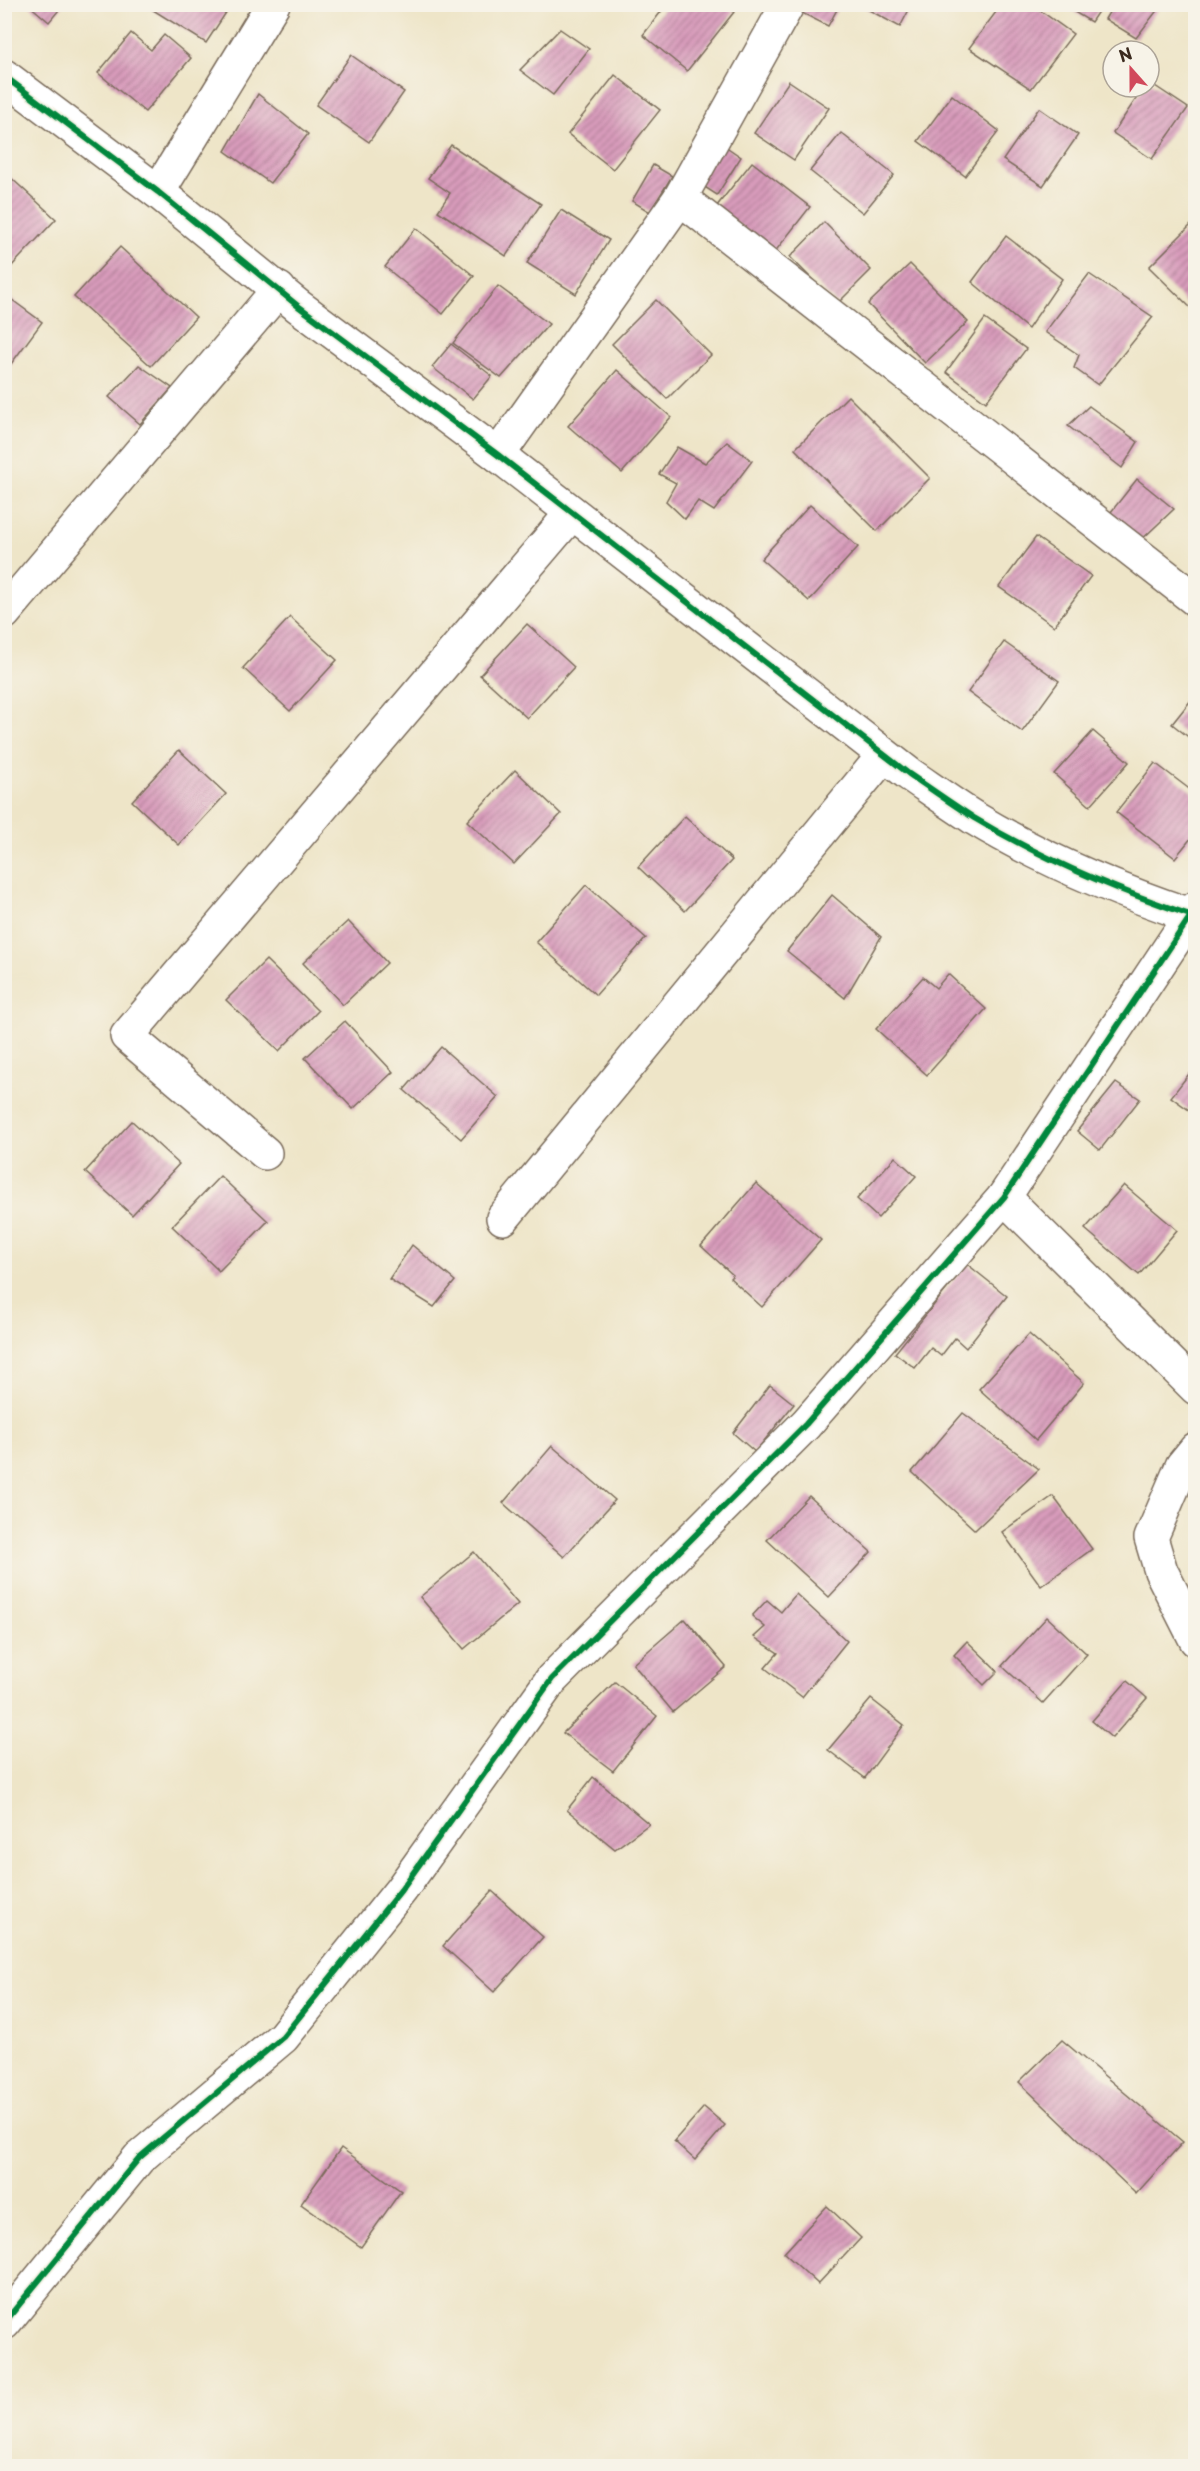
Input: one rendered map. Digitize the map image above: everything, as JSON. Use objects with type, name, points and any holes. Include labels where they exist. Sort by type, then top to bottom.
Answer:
[{"type":"street","points":[[158,192],[273,4]]},
{"type":"street","points":[[498,455],[680,198],[788,4]]},
{"type":"street","points":[[4,76],[158,192],[279,289],[498,455],[884,754],[975,818],[1113,888],[1193,912],[1004,1197],[807,1424],[552,1679],[401,1890],[283,2037],[139,2158],[4,2323]]},
{"type":"street","points":[[680,198],[1196,600]]},
{"type":"street","points":[[4,613],[279,289]]},
{"type":"street","points":[[265,1153],[127,1036],[572,513]]},
{"type":"street","points":[[503,1218],[884,754]]},
{"type":"street","points":[[1004,1197],[1196,1388]]},
{"type":"street","points":[[1196,1449],[1182,1466],[1151,1538],[1161,1571],[1196,1640]]},
{"type":"building","points":[[28,4],[64,4],[49,22]]},
{"type":"building","points":[[667,4],[724,4],[734,12],[687,71],[643,35]]},
{"type":"building","points":[[804,4],[840,4],[828,26],[800,12]]},
{"type":"building","points":[[858,4],[912,4],[900,27]]},
{"type":"building","points":[[1002,4],[1031,4],[1073,34],[1031,89],[969,48]]},
{"type":"building","points":[[1061,4],[1103,4],[1091,22]]},
{"type":"building","points":[[1114,4],[1162,4],[1136,38],[1105,19]]},
{"type":"building","points":[[145,5],[231,5],[206,43]]},
{"type":"building","points":[[560,29],[589,49],[553,95],[520,70]]},
{"type":"building","points":[[131,33],[151,50],[164,35],[191,58],[145,112],[98,73]]},
{"type":"building","points":[[351,55],[404,92],[369,142],[316,105]]},
{"type":"building","points":[[615,75],[660,110],[613,169],[568,134]]},
{"type":"building","points":[[789,81],[829,108],[794,160],[754,133]]},
{"type":"building","points":[[1161,90],[1188,108],[1152,159],[1113,133],[1136,99],[1161,99]]},
{"type":"building","points":[[258,94],[308,134],[270,183],[225,151]]},
{"type":"building","points":[[952,95],[999,131],[965,176],[918,141]]},
{"type":"building","points":[[1039,108],[1078,135],[1043,186],[1003,160]]},
{"type":"building","points":[[841,133],[894,175],[863,213],[810,171]]},
{"type":"building","points":[[722,144],[741,157],[717,195],[697,182]]},
{"type":"building","points":[[451,145],[541,204],[506,256],[438,211],[450,193],[428,178]]},
{"type":"building","points":[[752,162],[810,207],[774,253],[716,207]]},
{"type":"building","points":[[653,165],[672,176],[650,212],[632,201]]},
{"type":"building","points":[[9,176],[56,219],[8,270],[5,266],[5,181]]},
{"type":"building","points":[[561,210],[609,240],[576,294],[527,263]]},
{"type":"building","points":[[1196,220],[1196,313],[1149,267]]},
{"type":"building","points":[[824,222],[871,270],[837,304],[790,257]]},
{"type":"building","points":[[416,228],[474,276],[443,314],[385,267]]},
{"type":"building","points":[[1006,236],[1062,279],[1028,329],[972,282]]},
{"type":"building","points":[[120,247],[196,317],[151,366],[74,297]]},
{"type":"building","points":[[910,264],[968,322],[925,363],[868,304]]},
{"type":"building","points":[[1089,274],[1153,317],[1098,385],[1074,368],[1079,355],[1045,332]]},
{"type":"building","points":[[498,286],[549,324],[501,378],[453,343]]},
{"type":"building","points":[[4,294],[42,322],[11,364],[4,359]]},
{"type":"building","points":[[656,300],[711,355],[667,399],[612,344]]},
{"type":"building","points":[[985,319],[1026,349],[986,402],[946,372]]},
{"type":"building","points":[[451,344],[492,376],[473,399],[432,367]]},
{"type":"building","points":[[139,365],[172,388],[140,424],[109,397]]},
{"type":"building","points":[[617,370],[671,417],[622,473],[568,426]]},
{"type":"building","points":[[848,396],[930,478],[877,531],[795,449]]},
{"type":"building","points":[[1089,406],[1138,442],[1122,468],[1068,426]]},
{"type":"building","points":[[727,442],[752,461],[714,511],[698,501],[685,519],[666,501],[676,483],[659,474],[677,447],[705,463]]},
{"type":"building","points":[[1137,479],[1174,509],[1138,543],[1107,517]]},
{"type":"building","points":[[810,505],[858,547],[809,601],[761,559]]},
{"type":"building","points":[[1036,537],[1091,576],[1054,626],[999,587]]},
{"type":"building","points":[[290,617],[337,660],[290,711],[243,668]]},
{"type":"building","points":[[527,624],[574,667],[527,718],[480,675]]},
{"type":"building","points":[[1004,642],[1059,681],[1022,732],[968,692]]},
{"type":"building","points":[[1196,694],[1196,743],[1172,724]]},
{"type":"building","points":[[1093,731],[1129,762],[1090,806],[1054,774]]},
{"type":"building","points":[[179,750],[226,794],[179,845],[132,801]]},
{"type":"building","points":[[1155,763],[1196,794],[1196,832],[1175,858],[1116,812]]},
{"type":"building","points":[[515,770],[561,814],[514,864],[467,821]]},
{"type":"building","points":[[685,816],[732,860],[685,911],[638,867]]},
{"type":"building","points":[[586,885],[646,938],[596,995],[536,942]]},
{"type":"building","points":[[832,895],[881,937],[845,998],[787,951]]},
{"type":"building","points":[[348,921],[387,963],[343,1005],[303,963]]},
{"type":"building","points":[[266,960],[318,1011],[279,1051],[226,1000]]},
{"type":"building","points":[[948,974],[986,1009],[927,1075],[876,1029],[923,977],[936,988]]},
{"type":"building","points":[[345,1021],[393,1072],[353,1109],[305,1058]]},
{"type":"building","points":[[441,1047],[498,1097],[461,1139],[404,1090]]},
{"type":"building","points":[[1196,1065],[1196,1115],[1171,1097]]},
{"type":"building","points":[[1116,1083],[1140,1099],[1100,1150],[1077,1131]]},
{"type":"building","points":[[132,1121],[179,1164],[132,1215],[85,1172]]},
{"type":"building","points":[[895,1157],[916,1176],[878,1218],[857,1199]]},
{"type":"building","points":[[220,1176],[268,1221],[219,1271],[172,1226]]},
{"type":"building","points":[[756,1183],[821,1240],[762,1307],[730,1278],[733,1275],[701,1246]]},
{"type":"building","points":[[1124,1185],[1177,1230],[1139,1275],[1085,1229]]},
{"type":"building","points":[[412,1245],[455,1281],[434,1307],[389,1279]]},
{"type":"building","points":[[967,1264],[1007,1296],[966,1348],[955,1338],[941,1356],[931,1348],[915,1368],[895,1353]]},
{"type":"building","points":[[1029,1334],[1084,1383],[1036,1440],[979,1389]]},
{"type":"building","points":[[770,1385],[794,1404],[755,1452],[733,1433]]},
{"type":"building","points":[[963,1413],[1039,1469],[975,1530],[912,1472]]},
{"type":"building","points":[[552,1446],[615,1500],[564,1557],[503,1503]]},
{"type":"building","points":[[809,1496],[871,1552],[829,1597],[767,1540]]},
{"type":"building","points":[[1053,1496],[1092,1549],[1041,1586],[1002,1532]]},
{"type":"building","points":[[474,1552],[518,1604],[464,1649],[420,1597]]},
{"type":"building","points":[[796,1594],[847,1641],[802,1697],[765,1668],[778,1653],[754,1637],[765,1627],[752,1616],[767,1600],[781,1612]]},
{"type":"building","points":[[1047,1617],[1087,1654],[1043,1703],[1002,1666]]},
{"type":"building","points":[[685,1619],[726,1667],[673,1712],[633,1664]]},
{"type":"building","points":[[967,1641],[998,1671],[984,1685],[954,1655]]},
{"type":"building","points":[[1127,1681],[1147,1698],[1112,1738],[1092,1721]]},
{"type":"building","points":[[615,1682],[657,1716],[613,1771],[563,1733]]},
{"type":"building","points":[[871,1699],[904,1725],[865,1778],[828,1750]]},
{"type":"building","points":[[593,1777],[649,1824],[615,1849],[567,1810]]},
{"type":"building","points":[[492,1891],[543,1937],[494,1992],[443,1946]]},
{"type":"building","points":[[1062,2040],[1183,2142],[1136,2194],[1019,2082]]},
{"type":"building","points":[[704,2107],[725,2125],[695,2160],[674,2141]]},
{"type":"building","points":[[341,2148],[401,2191],[361,2247],[301,2204]]},
{"type":"building","points":[[827,2206],[861,2238],[818,2284],[784,2253]]},
{"type":"cycle path","points":[[4,76],[158,192],[298,306],[498,455],[909,774],[974,818],[1026,847],[1107,884],[1190,915]]},
{"type":"cycle path","points":[[4,2323],[139,2158],[283,2037],[401,1890],[552,1679],[806,1424],[1004,1197],[1196,908]]}]
